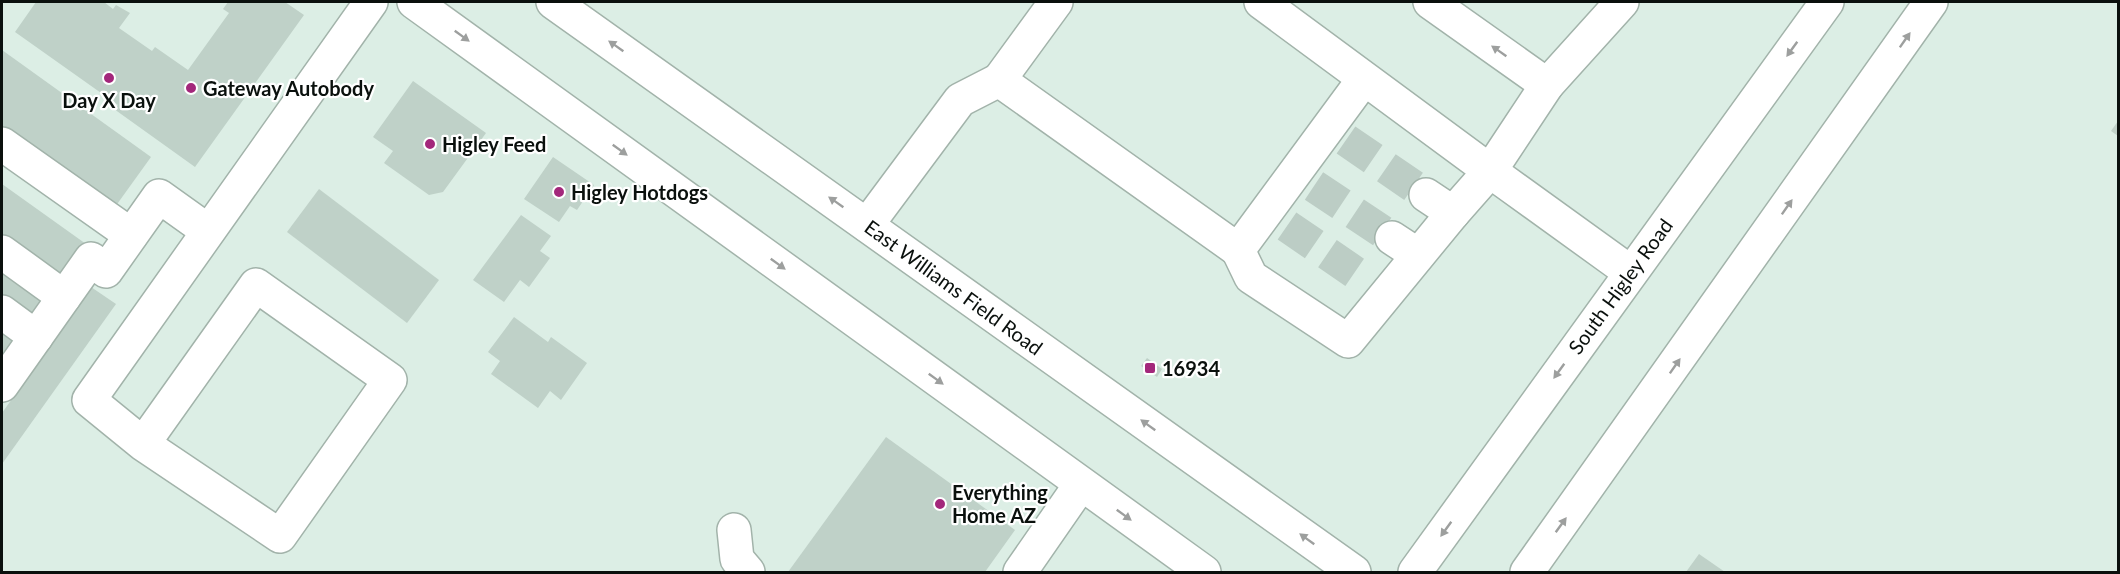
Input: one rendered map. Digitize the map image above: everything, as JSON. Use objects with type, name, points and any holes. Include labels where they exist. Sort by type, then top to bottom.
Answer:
[{"type":"main road","points":[[143,444],[256,285],[390,380],[280,536],[143,444],[89,400],[371,2]]},
{"type":"main road","points":[[414,2],[1204,573]]},
{"type":"main road","name":"East Williams Field Road","points":[[553,2],[1354,573]]},
{"type":"main road","points":[[867,225],[960,99],[999,80],[1056,2]]},
{"type":"main road","points":[[1261,2],[1630,272]]},
{"type":"main road","points":[[1430,2],[1547,85]]},
{"type":"main road","name":"South Higley Road","points":[[1415,573],[1827,2]]},
{"type":"main road","points":[[1527,573],[1931,2]]},
{"type":"main road","points":[[999,80],[1238,250],[1251,277],[1348,341],[1375,285],[1405,246],[1453,213],[1490,171],[1547,85],[1607,7]]},
{"type":"main road","points":[[1238,250],[1276,219],[1336,134],[1364,79]]},
{"type":"main road","points":[[2,144],[131,236]]},
{"type":"main road","points":[[1426,195],[1453,213]]},
{"type":"main road","points":[[3,379],[91,259],[106,270],[159,196],[208,231]]},
{"type":"main road","points":[[2,252],[64,297]]},
{"type":"main road","points":[[2,312],[36,337]]},
{"type":"main road","points":[[1020,573],[1081,484]]},
{"type":"main road","points":[[734,530],[737,559],[748,573]]},
{"type":"building","name":"Gateway Autobody","points":[[36,2],[104,2],[113,9],[116,5],[130,13],[119,28],[152,51],[155,47],[188,70],[229,13],[223,9],[228,2],[285,2],[304,15],[195,167],[114,109],[118,105],[15,32]]},
{"type":"building","points":[[2,50],[151,157],[115,207],[2,127]]},
{"type":"building","name":"Higley Feed","points":[[413,81],[486,133],[443,192],[429,195],[384,163],[393,151],[373,137]]},
{"type":"building","points":[[2118,121],[2118,136],[2111,131]]},
{"type":"building","name":"Higley Hotdogs","points":[[553,157],[594,185],[577,210],[570,206],[559,222],[524,199]]},
{"type":"building","points":[[2,184],[86,244],[60,282],[2,241]]},
{"type":"building","points":[[319,189],[439,280],[407,323],[287,232]]},
{"type":"building","points":[[521,215],[551,236],[540,251],[550,258],[529,287],[520,280],[504,302],[473,280]]},
{"type":"building","points":[[2,263],[49,297],[31,323],[2,301]]},
{"type":"building","points":[[91,287],[116,304],[2,464],[2,413]]},
{"type":"building","points":[[514,317],[548,342],[551,337],[587,363],[561,400],[550,391],[538,408],[491,374],[500,361],[488,352]]},
{"type":"building","points":[[2,325],[20,339],[2,365]]},
{"type":"building","points":[[1147,358],[1162,369],[1157,377],[1141,366]]},
{"type":"building","points":[[886,437],[1015,530],[985,572],[788,572]]},
{"type":"building","points":[[1699,554],[1725,572],[1686,572]]},
{"type":"tunnel","points":[[1346,140],[1426,195]]},
{"type":"tunnel","points":[[1314,186],[1392,238]]},
{"type":"tunnel","points":[[1287,226],[1363,278]]},
{"type":"place","name":"Day X Day","points":[[109,78]]},
{"type":"place","name":"Gateway Autobody","points":[[191,88]]},
{"type":"place","name":"Higley Feed","points":[[430,144]]},
{"type":"place","name":"Higley Hotdogs","points":[[559,192]]},
{"type":"place","name":"16934","points":[[1150,368]]},
{"type":"place","name":"Everything Home AZ","points":[[940,504]]}]
